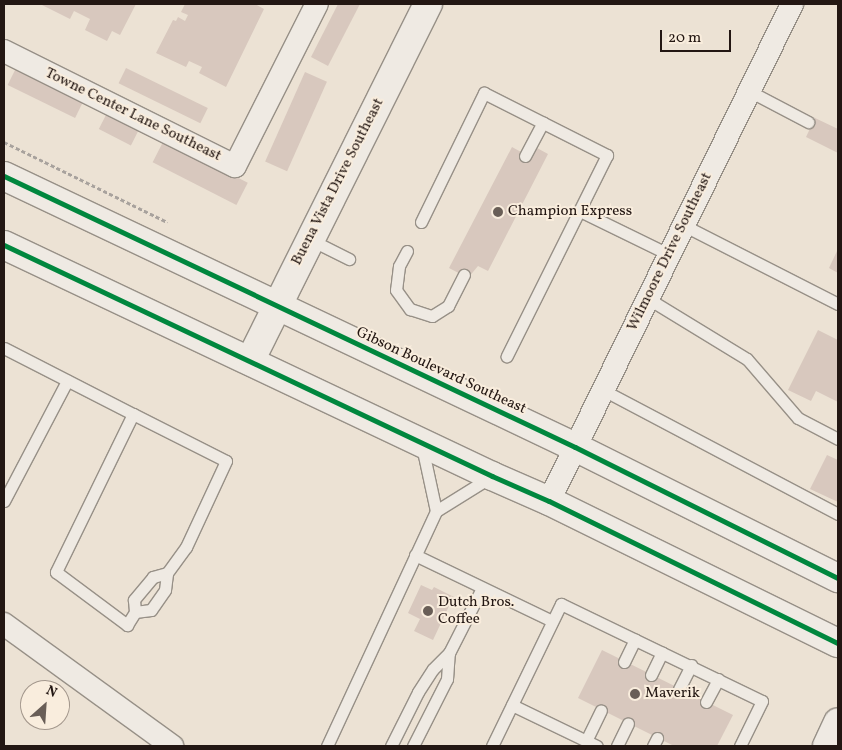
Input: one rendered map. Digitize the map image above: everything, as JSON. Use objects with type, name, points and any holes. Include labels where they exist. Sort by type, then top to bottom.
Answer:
[{"type":"main road","name":"Buena Vista Drive Southeast","points":[[250,361],[275,307],[428,4]]},
{"type":"main road","name":"Gibson Boulevard Southeast","points":[[4,176],[275,307],[575,447],[838,578]]},
{"type":"main road","points":[[4,245],[421,443],[549,501],[838,643]]},
{"type":"main road","points":[[827,746],[838,722]]},
{"type":"street","name":"Towne Center Lane Southeast","points":[[4,51],[235,166],[317,4]]},
{"type":"street","name":"Wilmoore Drive Southeast","points":[[549,501],[668,254],[792,4]]},
{"type":"street","points":[[4,624],[172,746]]},
{"type":"lane","points":[[749,91],[808,122]]},
{"type":"lane","points":[[421,222],[484,93],[608,155],[507,356]]},
{"type":"lane","points":[[525,156],[543,122]]},
{"type":"lane","points":[[580,211],[668,254]]},
{"type":"lane","points":[[683,225],[838,304]]},
{"type":"lane","points":[[309,239],[349,259]]},
{"type":"lane","points":[[406,251],[399,266],[396,290],[410,309],[432,316],[448,306],[464,275]]},
{"type":"lane","points":[[647,298],[746,359],[798,418],[838,438]]},
{"type":"lane","points":[[4,361],[7,349],[226,461],[186,547],[167,573],[166,590],[151,610],[136,612]]},
{"type":"lane","points":[[4,501],[67,381]]},
{"type":"lane","points":[[603,390],[838,514]]},
{"type":"lane","points":[[134,414],[56,572],[127,625],[136,612],[134,600],[153,578],[167,573]]},
{"type":"lane","points":[[421,443],[436,511]]},
{"type":"lane","points":[[327,746],[436,511],[492,476]]},
{"type":"lane","points":[[415,555],[552,621]]},
{"type":"lane","points":[[392,746],[428,677],[449,653],[482,588]]},
{"type":"lane","points":[[492,746],[561,604],[762,701],[740,746]]},
{"type":"lane","points":[[624,662],[636,640]]},
{"type":"lane","points":[[651,675],[662,652]]},
{"type":"lane","points":[[414,746],[447,679],[449,653]]},
{"type":"lane","points":[[680,689],[690,666]]},
{"type":"lane","points":[[706,702],[718,679]]},
{"type":"lane","points":[[512,705],[597,746]]},
{"type":"lane","points":[[586,741],[601,710]]},
{"type":"lane","points":[[617,746],[628,723]]},
{"type":"path","points":[[4,142],[173,226]]},
{"type":"building","points":[[40,4],[136,4],[120,35],[112,31],[107,41],[85,30],[90,19],[74,11],[70,19]]},
{"type":"building","points":[[185,4],[255,4],[264,9],[226,87],[199,73],[202,67],[189,61],[186,67],[156,53],[173,20],[176,21],[178,17],[185,21],[188,15],[181,12]]},
{"type":"building","points":[[338,4],[360,4],[328,66],[311,57]]},
{"type":"building","points":[[16,68],[83,101],[75,118],[8,85]]},
{"type":"building","points":[[126,68],[208,108],[200,123],[119,83]]},
{"type":"building","points":[[305,72],[327,82],[287,171],[265,162]]},
{"type":"building","points":[[107,113],[139,129],[131,145],[99,129]]},
{"type":"building","points":[[815,118],[838,129],[838,153],[806,137]]},
{"type":"building","points":[[164,140],[248,183],[236,205],[153,162]]},
{"type":"building","name":"Champion Express","points":[[512,147],[532,158],[537,148],[548,154],[488,271],[478,266],[468,278],[449,268]]},
{"type":"building","points":[[838,249],[838,273],[829,268]]},
{"type":"building","points":[[818,330],[838,340],[838,402],[816,391],[811,401],[788,390]]},
{"type":"building","points":[[827,455],[838,460],[838,502],[810,489]]},
{"type":"building","name":"Dutch Bros. Coffee","points":[[421,585],[432,590],[434,587],[458,599],[453,608],[449,606],[433,640],[414,631],[420,619],[408,613]]},
{"type":"building","name":"Maverik","points":[[602,650],[733,715],[717,746],[674,746],[578,698]]},
{"type":"cycle path","points":[[4,176],[575,447],[838,578]]},
{"type":"cycle path","points":[[4,245],[492,476],[549,501],[838,643]]},
{"type":"place","name":"Champion Express","points":[[498,212]]},
{"type":"place","name":"Dutch Bros. Coffee","points":[[428,611]]},
{"type":"place","name":"Maverik","points":[[635,694]]}]
